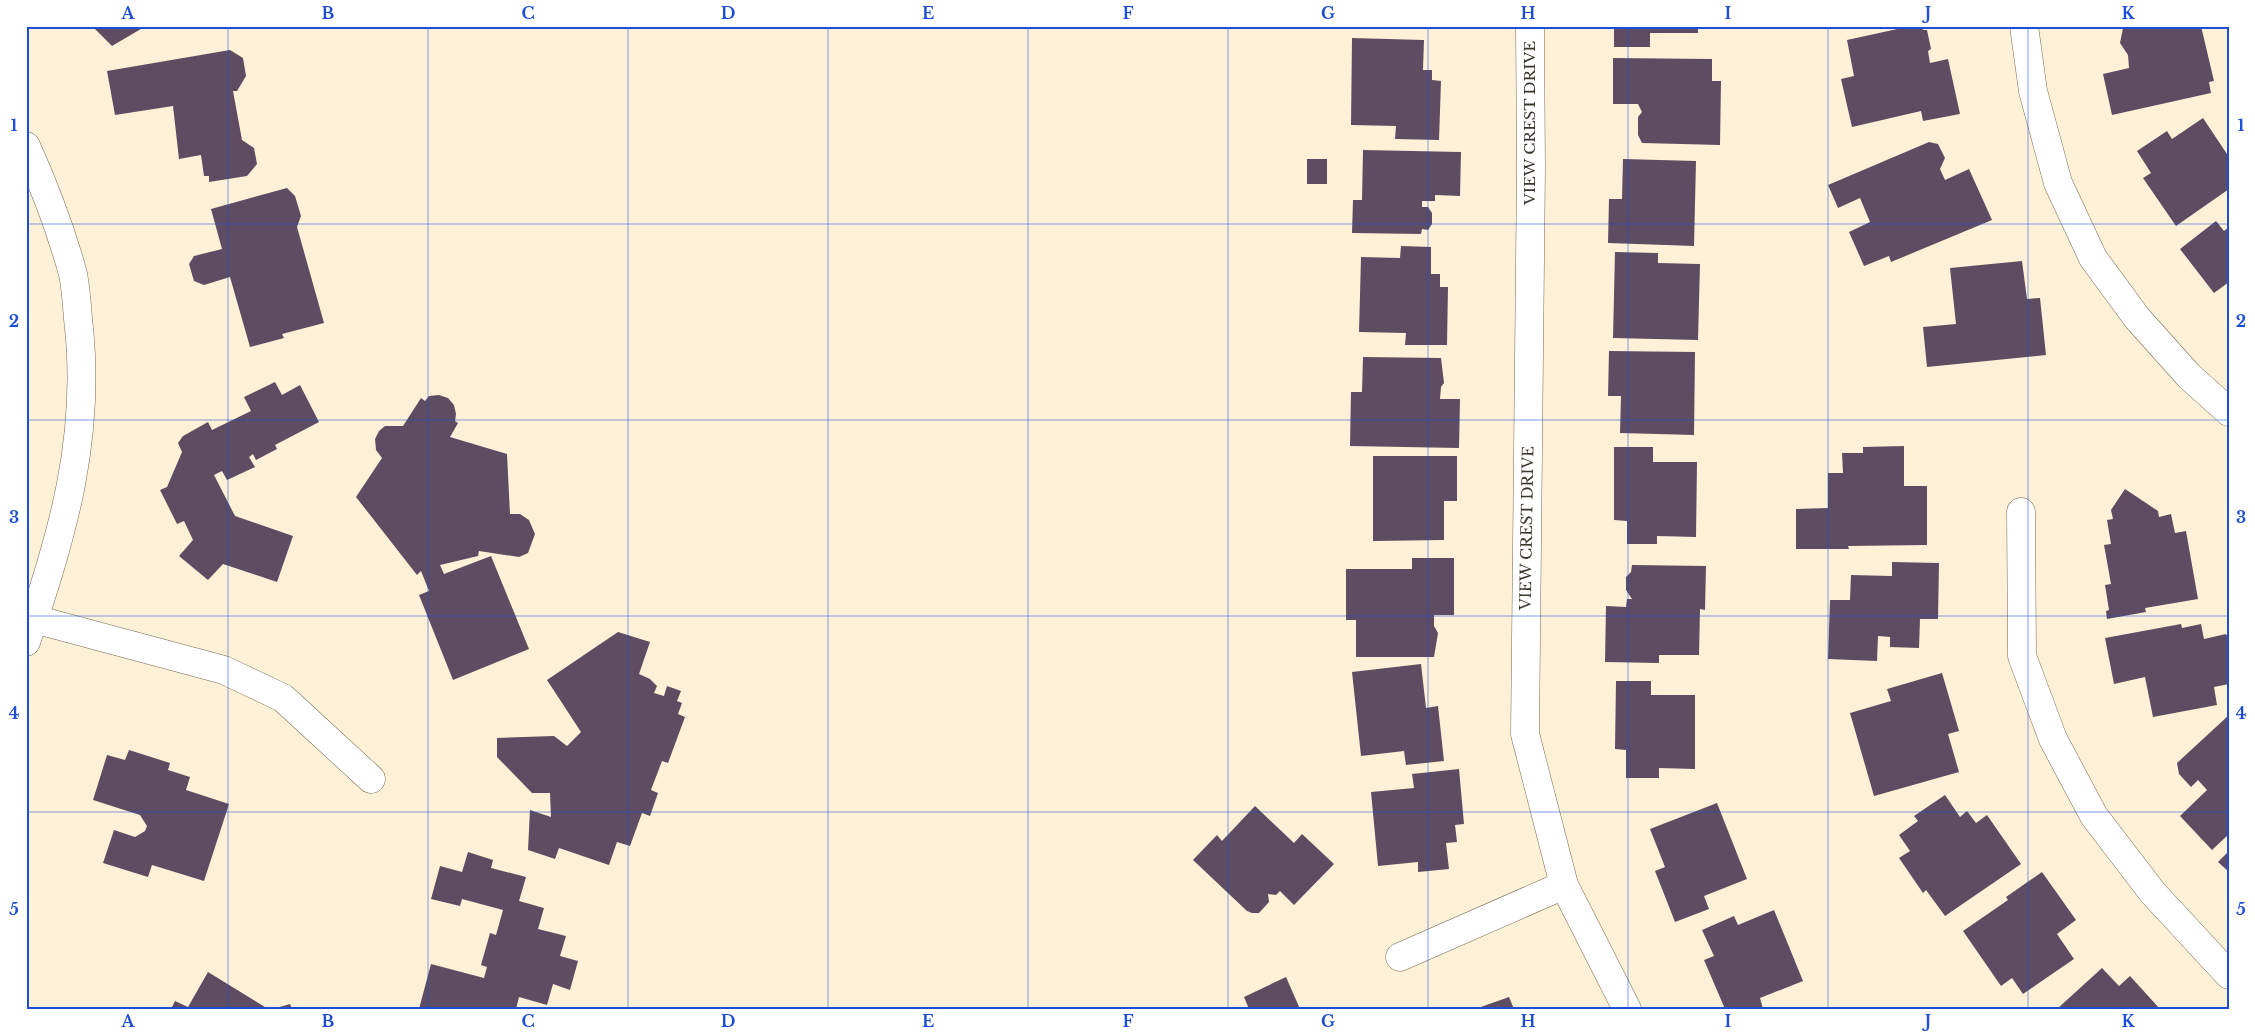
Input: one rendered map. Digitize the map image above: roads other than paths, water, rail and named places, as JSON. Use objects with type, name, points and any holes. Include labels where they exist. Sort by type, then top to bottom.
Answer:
[{"type":"street","name":"VIEW CREST DRIVE","points":[[1530,26],[1531,168],[1525,734],[1564,885],[1628,1009]]},
{"type":"street","points":[[2024,26],[2033,91],[2058,183],[2093,258],[2144,325],[2189,376],[2229,412]]},
{"type":"street","points":[[26,146],[51,203],[73,276],[82,350],[81,425],[70,500],[30,630],[224,670],[283,698],[371,779]]},
{"type":"street","points":[[2021,512],[2022,656],[2053,739],[2094,816],[2153,894],[2229,975]]},
{"type":"street","points":[[1400,957],[1564,885]]}]
